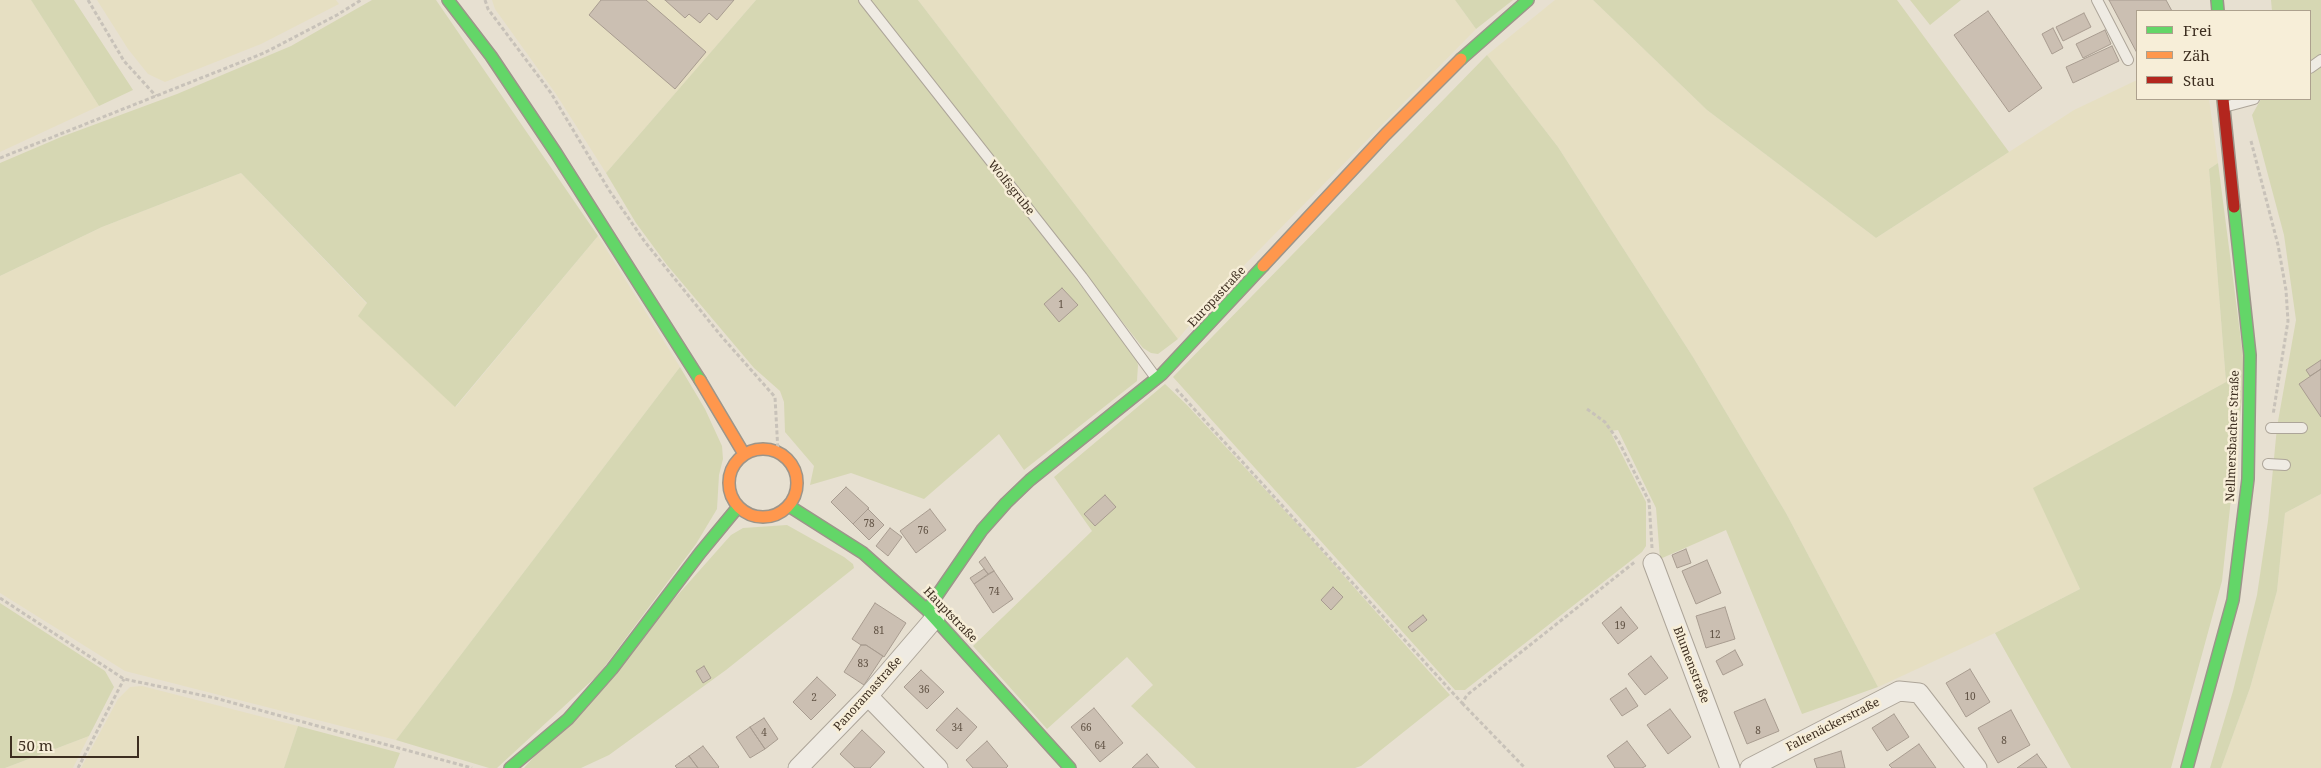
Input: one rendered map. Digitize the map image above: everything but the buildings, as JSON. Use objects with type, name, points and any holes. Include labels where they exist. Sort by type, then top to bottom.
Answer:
[{"type":"street","points":[[448,0],[491,56],[556,153],[685,354],[744,454]]},
{"type":"street","name":"Europastraße","points":[[931,614],[982,530],[1006,503],[1030,480],[1159,376],[1386,134],[1466,54],[1528,0]]},
{"type":"street","name":"Nellmersbacher Straße","points":[[2187,768],[2233,600],[2248,479],[2250,355],[2223,103]]},
{"type":"street","points":[[766,449],[778,452],[790,462],[796,476],[796,492],[789,506],[778,514],[764,517],[750,515],[738,507],[730,494],[729,479],[734,465],[744,454],[754,450],[766,449]]},
{"type":"street","name":"Hauptstraße","points":[[789,506],[863,553],[931,614],[1070,768]]},
{"type":"street","points":[[510,768],[568,719],[612,669],[700,553],[738,507]]},
{"type":"street","name":"Blumenstraße","points":[[1653,563],[1730,768]]},
{"type":"street","name":"Panoramastraße","points":[[798,768],[868,696],[931,614]]},
{"type":"street","name":"Faltenäckerstraße","points":[[1750,768],[1899,691],[1918,693],[1977,768]]},
{"type":"street","points":[[868,696],[938,768]]},
{"type":"lane","name":"Wolfsgrube","points":[[864,0],[1159,376]]},
{"type":"lane","points":[[2097,0],[2128,60]]},
{"type":"lane","points":[[2223,103],[2246,100]]},
{"type":"lane","points":[[2271,428],[2302,428]]},
{"type":"lane","points":[[2268,464],[2286,466]]},
{"type":"path","points":[[88,0],[124,61],[156,96]]},
{"type":"path","points":[[0,158],[264,53],[337,15],[361,0]]},
{"type":"path","points":[[485,0],[488,9],[551,93],[608,190],[645,242],[722,337],[775,397],[778,452]]},
{"type":"path","points":[[1159,376],[1255,474],[1462,703],[1525,768]]},
{"type":"path","points":[[1588,409],[1605,422],[1619,442],[1649,501],[1653,563]]},
{"type":"path","points":[[1462,703],[1467,695],[1641,557],[1653,563]]},
{"type":"path","points":[[0,598],[124,679],[215,698],[472,768]]},
{"type":"path","points":[[78,768],[124,679]]},
{"type":"shaded area","points":[[0,0],[31,0],[99,106],[0,152]]},
{"type":"shaded area","points":[[97,0],[336,0],[339,4],[261,44],[165,82],[148,74],[128,49]]},
{"type":"shaded area","points":[[492,0],[756,0],[606,173],[556,94],[495,9]]},
{"type":"shaded area","points":[[918,0],[1455,0],[1476,29],[1212,298],[1178,339]]},
{"type":"shaded area","points":[[1555,0],[1593,0],[1707,110],[1876,238],[2074,110],[2136,80],[2136,100],[2209,100],[2218,163],[2209,169],[2226,382],[2034,488],[2080,589],[1995,633],[1878,687],[1786,513],[1693,357],[1558,147],[1487,55]]},
{"type":"shaded area","points":[[241,173],[367,304],[359,316],[456,407],[598,236],[680,367],[396,740],[125,671],[0,593],[0,276],[102,227]]},
{"type":"shaded area","points":[[2321,494],[2321,768],[2221,768],[2250,688],[2277,591],[2285,513]]},
{"type":"shaded area","points":[[142,686],[298,726],[284,768],[81,768],[118,699],[130,687]]},
{"type":"shaded area","points":[[89,736],[73,768],[5,768]]},
{"type":"green space","points":[[31,0],[74,0],[133,90],[99,106]]},
{"type":"green space","points":[[372,0],[436,0],[598,236],[455,407],[358,316],[367,303],[241,173],[102,227],[0,276],[0,163],[61,137],[177,94],[291,46]]},
{"type":"green space","points":[[756,0],[859,0],[1135,355],[1138,365],[1137,381],[1024,470],[999,434],[924,499],[851,473],[810,485],[814,466],[785,432],[784,402],[780,391],[754,368],[667,265],[636,223],[606,173]]},
{"type":"green space","points":[[869,0],[918,0],[1178,339],[1158,354],[1151,353],[1143,348]]},
{"type":"green space","points":[[1455,0],[1513,0],[1476,29]]},
{"type":"green space","points":[[1593,0],[1897,0],[2009,152],[1876,238],[1707,110]]},
{"type":"green space","points":[[1910,0],[1961,0],[1930,25]]},
{"type":"green space","points":[[2271,0],[2321,0],[2321,494],[2285,513],[2277,591],[2250,688],[2221,768],[2210,768],[2233,691],[2257,595],[2268,521],[2277,427],[2296,320],[2284,235],[2252,115],[2260,100],[2311,100],[2311,10],[2272,10]]},
{"type":"green space","points":[[1487,55],[1558,147],[1693,357],[1786,513],[1878,687],[1802,714],[1726,530],[1660,559],[1656,508],[1618,430],[1610,431],[1646,502],[1646,546],[1642,552],[1465,690],[1455,690],[1173,377]]},
{"type":"green space","points":[[2218,163],[2245,371],[2222,581],[2171,768],[2071,768],[1995,633],[2080,589],[2033,488],[2226,382],[2209,169]]},
{"type":"green space","points":[[680,367],[705,409],[722,446],[723,459],[719,475],[717,509],[696,544],[599,674],[497,768],[489,768],[396,740]]},
{"type":"green space","points":[[1165,384],[1187,405],[1311,539],[1450,695],[1361,766],[1355,768],[1196,768],[1131,706],[1153,685],[1127,657],[1047,729],[973,646],[1092,531],[1054,477]]},
{"type":"green space","points":[[787,525],[844,557],[853,564],[854,568],[726,670],[609,755],[581,768],[524,768],[731,535],[743,528]]},
{"type":"green space","points":[[0,603],[105,671],[114,687],[89,736],[5,768],[0,768]]},
{"type":"green space","points":[[298,726],[400,753],[394,768],[284,768]]},
{"type":"traffic: fast","points":[[448,0],[491,56],[556,153],[700,380]]},
{"type":"traffic: fast","points":[[1461,59],[1528,0]]},
{"type":"traffic: fast","points":[[2217,0],[2218,10]]},
{"type":"traffic: fast","points":[[2187,768],[2233,600],[2248,479],[2250,355],[2234,207]]},
{"type":"traffic: fast","points":[[927,610],[982,530],[1006,503],[1030,480],[1162,374],[1263,266]]},
{"type":"traffic: fast","points":[[789,506],[863,553],[927,610],[1070,768]]},
{"type":"traffic: fast","points":[[510,768],[568,719],[612,669],[700,553],[738,507]]},
{"type":"traffic: slow","points":[[1263,266],[1386,134],[1461,59]]},
{"type":"traffic: slow","points":[[700,380],[744,454]]},
{"type":"traffic: slow","points":[[763,449],[776,452],[787,459],[794,470],[797,483],[794,496],[787,507],[776,514],[763,517],[750,514],[739,507],[732,496],[729,483],[732,470],[739,459],[750,452],[763,449]]},
{"type":"traffic: jam","points":[[2223,100],[2234,207]]}]
